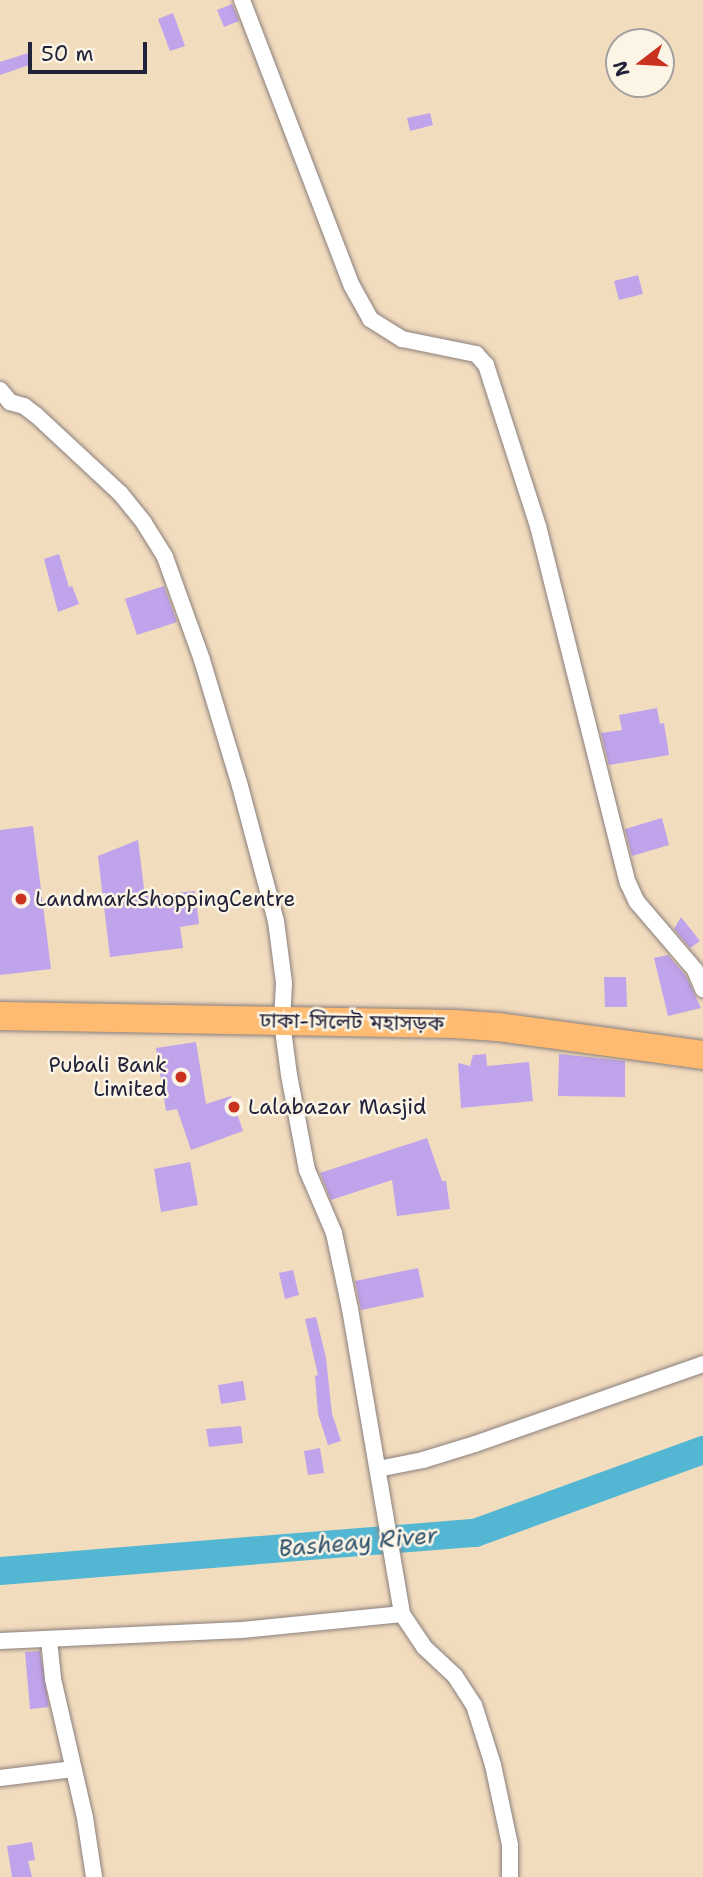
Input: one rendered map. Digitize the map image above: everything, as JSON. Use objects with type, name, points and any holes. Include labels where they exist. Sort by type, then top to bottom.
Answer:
[{"type":"highway","name":"ঢাকা-সিলেট মহাসড়ক","points":[[0,1016],[498,1027],[703,1055]]},
{"type":"street","points":[[242,0],[352,286],[370,319],[402,339],[476,354],[486,365],[537,526],[628,883],[637,902],[695,970],[703,989]]},
{"type":"street","points":[[0,390],[10,402],[24,406],[36,415],[120,493],[165,557],[226,738],[276,921],[284,983],[282,1022],[307,1170],[334,1233],[340,1258],[402,1615],[424,1647],[455,1676],[474,1705],[485,1735],[499,1792],[510,1845],[510,1877]]},
{"type":"street","points":[[380,1477],[703,1364]]},
{"type":"street","points":[[0,1641],[242,1630],[402,1615]]},
{"type":"street","points":[[49,1640],[53,1679],[94,1877]]},
{"type":"street","points":[[0,1777],[73,1769]]},
{"type":"building","points":[[232,4],[239,21],[224,27],[217,10]]},
{"type":"building","points":[[173,13],[185,46],[170,51],[158,19]]},
{"type":"building","points":[[28,53],[32,64],[0,75],[0,62]]},
{"type":"building","points":[[430,113],[433,125],[410,131],[407,118]]},
{"type":"building","points":[[638,275],[643,294],[619,300],[614,281]]},
{"type":"building","points":[[59,554],[69,587],[72,586],[79,604],[58,612],[44,559]]},
{"type":"building","points":[[164,586],[177,622],[137,635],[125,599]]},
{"type":"building","points":[[657,708],[660,724],[664,723],[669,755],[609,765],[601,733],[622,730],[619,715]]},
{"type":"building","points":[[662,818],[669,845],[632,856],[625,829]]},
{"type":"building","name":"LandmarkShoppingCentre","points":[[33,826],[51,969],[0,975],[0,830]]},
{"type":"building","points":[[138,840],[145,896],[195,891],[199,924],[180,927],[183,948],[110,957],[98,856]]},
{"type":"building","points":[[681,917],[700,941],[690,948],[674,929]]},
{"type":"building","points":[[668,955],[686,976],[701,1008],[668,1016],[654,958]]},
{"type":"building","points":[[604,977],[626,977],[627,1007],[605,1007]]},
{"type":"building","points":[[196,1042],[206,1104],[231,1096],[243,1131],[191,1150],[177,1109],[166,1111],[156,1048]]},
{"type":"building","points":[[486,1054],[487,1066],[529,1062],[533,1101],[461,1108],[458,1063],[470,1066],[473,1055]]},
{"type":"building","points":[[559,1054],[625,1061],[625,1097],[558,1096]]},
{"type":"building","points":[[427,1138],[442,1181],[446,1181],[450,1209],[397,1216],[392,1180],[331,1200],[320,1173]]},
{"type":"building","points":[[190,1162],[198,1205],[161,1212],[154,1169]]},
{"type":"building","points":[[418,1268],[424,1297],[361,1310],[355,1281]]},
{"type":"building","points":[[293,1270],[299,1295],[285,1299],[279,1273]]},
{"type":"building","points":[[316,1317],[326,1358],[332,1414],[341,1441],[328,1445],[318,1414],[315,1376],[318,1375],[305,1319]]},
{"type":"building","points":[[243,1381],[246,1400],[221,1404],[218,1385]]},
{"type":"building","points":[[241,1426],[243,1443],[209,1447],[206,1429]]},
{"type":"building","points":[[320,1448],[324,1473],[308,1475],[304,1451]]},
{"type":"building","points":[[40,1651],[49,1707],[30,1709],[25,1652]]},
{"type":"building","points":[[32,1842],[35,1860],[28,1861],[32,1877],[12,1877],[7,1846]]},
{"type":"waterway","name":"Basheay River","points":[[0,1571],[475,1533],[703,1450]]},
{"type":"place","name":"LandmarkShoppingCentre","points":[[21,899]]},
{"type":"place","name":"Pubali Bank Limited","points":[[181,1077]]},
{"type":"place","name":"Lalabazar Masjid","points":[[234,1107]]}]
